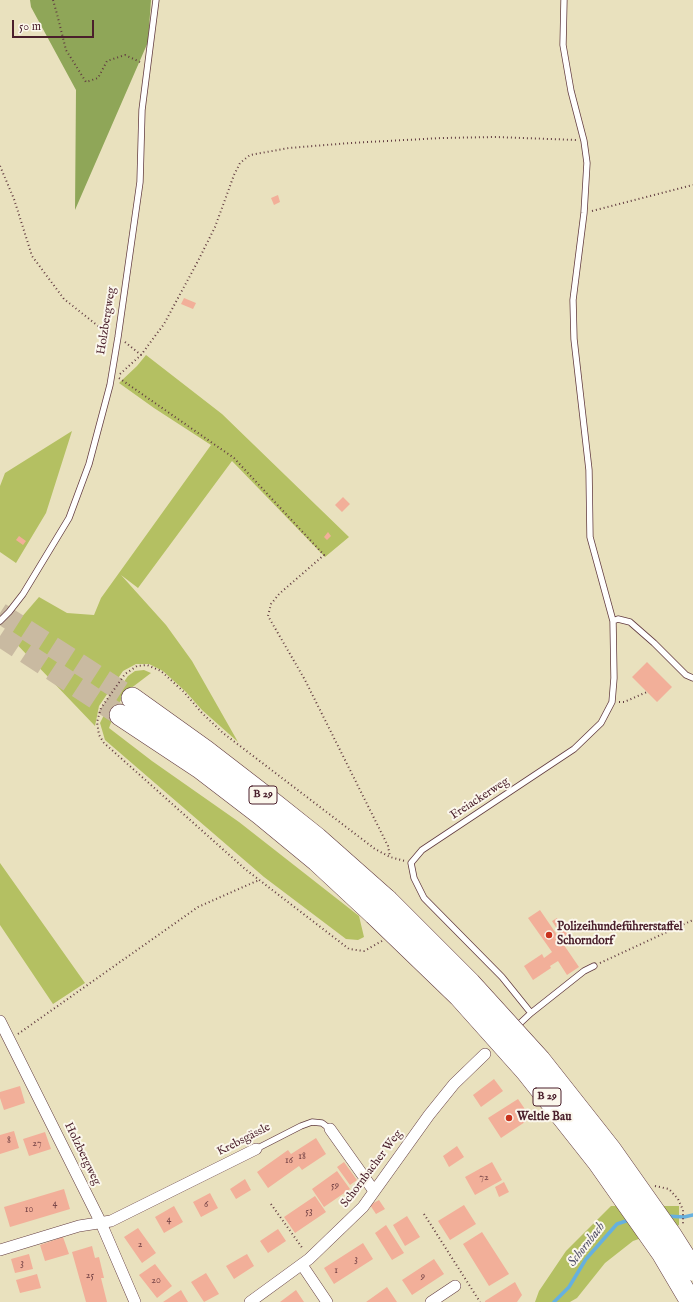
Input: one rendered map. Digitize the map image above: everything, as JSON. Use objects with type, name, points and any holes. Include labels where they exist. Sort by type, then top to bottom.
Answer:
[{"type":"highway","name":"B 29","points":[[126,706],[200,768],[260,814],[317,861],[381,907],[470,982],[540,1060],[615,1156],[671,1234],[693,1270]]},
{"type":"highway","name":"B 29","points":[[381,907],[526,1071],[598,1162],[662,1253],[691,1302]]},
{"type":"street","name":"Holzbergweg","points":[[0,1021],[101,1223],[135,1302]]},
{"type":"street","name":"Schornbacher Weg","points":[[250,1302],[306,1262],[363,1207],[429,1115],[454,1084],[488,1052]]},
{"type":"street","name":"Krebsgässle","points":[[330,1129],[374,1191]]},
{"type":"street","name":"Krebsgässle","points":[[0,1250],[79,1226],[111,1221],[256,1149]]},
{"type":"street","points":[[306,1262],[327,1302]]},
{"type":"street","points":[[431,1302],[455,1286]]},
{"type":"lane","name":"Holzbergweg","points":[[0,621],[10,612],[23,594],[69,518],[89,464],[110,385],[140,182],[142,110],[156,0]]},
{"type":"lane","name":"Freiackerweg","points":[[411,863],[422,850],[574,749],[601,723],[612,702],[614,678],[613,621],[590,537],[589,470],[574,338],[574,300],[584,214],[587,163],[584,141],[563,45],[564,0]]},
{"type":"lane","points":[[613,621],[618,619],[630,622],[654,643],[686,675],[693,678]]},
{"type":"lane","points":[[411,863],[414,878],[424,898],[502,977],[531,1013]]},
{"type":"lane","points":[[509,1033],[531,1013],[584,971],[594,966]]},
{"type":"lane","points":[[497,1044],[503,1038]]},
{"type":"lane","name":"Krebsgässle","points":[[256,1149],[312,1122],[322,1123],[330,1129]]},
{"type":"path","points":[[53,0],[66,50],[86,82],[98,78],[107,61],[125,55],[148,66]]},
{"type":"path","points":[[390,856],[388,846],[305,680],[268,616],[271,604],[278,594],[324,555],[234,458],[117,377],[141,355],[164,324],[215,227],[240,163],[250,155],[289,148],[442,138],[496,137],[584,141]]},
{"type":"path","points":[[0,166],[14,199],[32,256],[64,299],[98,326],[118,337],[141,355]]},
{"type":"path","points":[[584,214],[693,185]]},
{"type":"path","points":[[364,951],[349,949],[245,869],[104,743],[99,735],[97,722],[101,708],[125,674],[137,666],[148,665],[161,672],[184,692],[202,713],[223,733],[375,849],[411,863]]},
{"type":"path","points":[[612,702],[624,702],[647,692]]},
{"type":"path","points":[[10,1040],[198,907],[259,880]]},
{"type":"path","points":[[594,966],[693,920]]},
{"type":"path","points":[[651,1186],[669,1189],[678,1199],[683,1210],[683,1223]]},
{"type":"path","points":[[270,1204],[306,1262]]},
{"type":"path","points":[[424,1214],[480,1302]]},
{"type":"green space","points":[[30,0],[151,0],[148,42],[75,210],[76,90],[31,7]]},
{"type":"green space","points":[[146,355],[222,414],[349,537],[325,557],[232,461],[138,588],[121,575],[166,625],[192,661],[238,742],[202,710],[186,692],[163,671],[149,664],[136,664],[123,671],[99,706],[95,726],[7,634],[39,597],[67,613],[94,615],[101,598],[211,445],[119,383]]},
{"type":"green space","points":[[72,431],[46,513],[16,563],[0,552],[0,486],[5,473]]},
{"type":"green space","points":[[144,670],[151,673],[130,689],[118,704],[109,728],[152,761],[239,822],[359,916],[364,937],[358,940],[346,939],[264,877],[105,740],[100,723],[112,699],[128,676],[135,671]]},
{"type":"green space","points":[[0,863],[85,983],[53,1004],[0,925]]},
{"type":"green space","points":[[611,1206],[679,1206],[679,1225],[633,1241],[605,1263],[577,1298],[570,1302],[535,1302],[539,1291],[566,1251]]},
{"type":"building","points":[[278,195],[280,202],[274,205],[271,198]]},
{"type":"building","points":[[184,298],[196,303],[193,309],[181,304]]},
{"type":"building","points":[[343,497],[350,504],[342,512],[335,505]]},
{"type":"building","points":[[328,532],[331,536],[327,540],[324,537]]},
{"type":"building","points":[[19,536],[26,541],[23,545],[16,540]]},
{"type":"building","points":[[647,662],[672,687],[657,702],[632,677]]},
{"type":"building","name":"Polizeihundeführerstaffel Schorndorf","points":[[540,910],[579,967],[567,975],[558,961],[550,966],[551,968],[533,980],[524,966],[542,954],[544,958],[552,952],[528,918]]},
{"type":"building","points":[[557,918],[573,943],[568,946],[552,921]]},
{"type":"building","points":[[494,1079],[503,1091],[481,1107],[473,1095]]},
{"type":"building","points":[[20,1086],[25,1103],[4,1110],[0,1098],[0,1092]]},
{"type":"building","name":"Weltle Bau","points":[[518,1099],[531,1118],[501,1138],[488,1118]]},
{"type":"building","points":[[14,1131],[19,1148],[0,1154],[0,1135]]},
{"type":"building","points":[[45,1132],[51,1149],[29,1156],[23,1139]]},
{"type":"building","points":[[316,1138],[326,1154],[302,1170],[299,1166],[268,1188],[257,1172],[288,1150],[291,1154]]},
{"type":"building","points":[[457,1146],[464,1157],[449,1167],[443,1156]]},
{"type":"building","points":[[344,1162],[357,1180],[350,1185],[337,1167]]},
{"type":"building","points":[[492,1162],[502,1180],[475,1195],[465,1177]]},
{"type":"building","points":[[337,1171],[350,1189],[324,1207],[312,1189]]},
{"type":"building","points":[[245,1179],[251,1190],[236,1199],[230,1189]]},
{"type":"building","points":[[504,1182],[509,1192],[499,1197],[495,1187]]},
{"type":"building","points":[[64,1189],[70,1209],[10,1227],[4,1207]]},
{"type":"building","points":[[210,1193],[218,1208],[201,1217],[193,1202]]},
{"type":"building","points":[[315,1196],[326,1212],[295,1233],[284,1217]]},
{"type":"building","points":[[379,1200],[385,1209],[376,1214],[370,1205]]},
{"type":"building","points":[[464,1205],[476,1224],[450,1240],[438,1221]]},
{"type":"building","points":[[174,1206],[183,1222],[164,1233],[155,1217]]},
{"type":"building","points":[[407,1216],[420,1237],[405,1246],[393,1225]]},
{"type":"building","points":[[386,1225],[404,1253],[392,1260],[375,1233]]},
{"type":"building","points":[[138,1228],[156,1253],[142,1263],[124,1237]]},
{"type":"building","points":[[278,1229],[286,1241],[268,1253],[260,1241]]},
{"type":"building","points":[[482,1232],[509,1274],[489,1286],[463,1244]]},
{"type":"building","points":[[63,1237],[69,1254],[45,1261],[40,1245]]},
{"type":"building","points":[[363,1243],[373,1259],[334,1284],[324,1268]]},
{"type":"building","points":[[92,1246],[95,1258],[99,1257],[104,1278],[101,1278],[107,1302],[86,1302],[72,1252]]},
{"type":"building","points":[[29,1254],[33,1269],[15,1273],[11,1259]]},
{"type":"building","points":[[247,1254],[254,1266],[234,1279],[226,1266]]},
{"type":"building","points":[[434,1259],[444,1274],[412,1295],[402,1280]]},
{"type":"building","points":[[155,1264],[172,1286],[157,1298],[139,1275]]},
{"type":"building","points":[[206,1273],[219,1294],[204,1302],[191,1282]]},
{"type":"building","points":[[37,1274],[41,1288],[20,1293],[16,1280]]},
{"type":"building","points":[[515,1282],[522,1295],[517,1302],[485,1302],[485,1301]]},
{"type":"building","points":[[387,1287],[397,1302],[366,1302]]},
{"type":"building","points":[[181,1290],[188,1302],[163,1302]]},
{"type":"building","points":[[296,1290],[304,1302],[280,1302]]},
{"type":"waterway","name":"Schornbach","points":[[666,1216],[684,1217],[693,1215]]},
{"type":"waterway","name":"Schornbach","points":[[554,1302],[569,1287],[586,1259],[617,1224],[629,1220]]},
{"type":"tunnel","points":[[0,613],[132,698]]},
{"type":"tunnel","points":[[0,636],[120,715]]},
{"type":"place","name":"Polizeihundeführerstaffel Schorndorf","points":[[549,935]]},
{"type":"place","name":"Weltle Bau","points":[[509,1118]]}]
